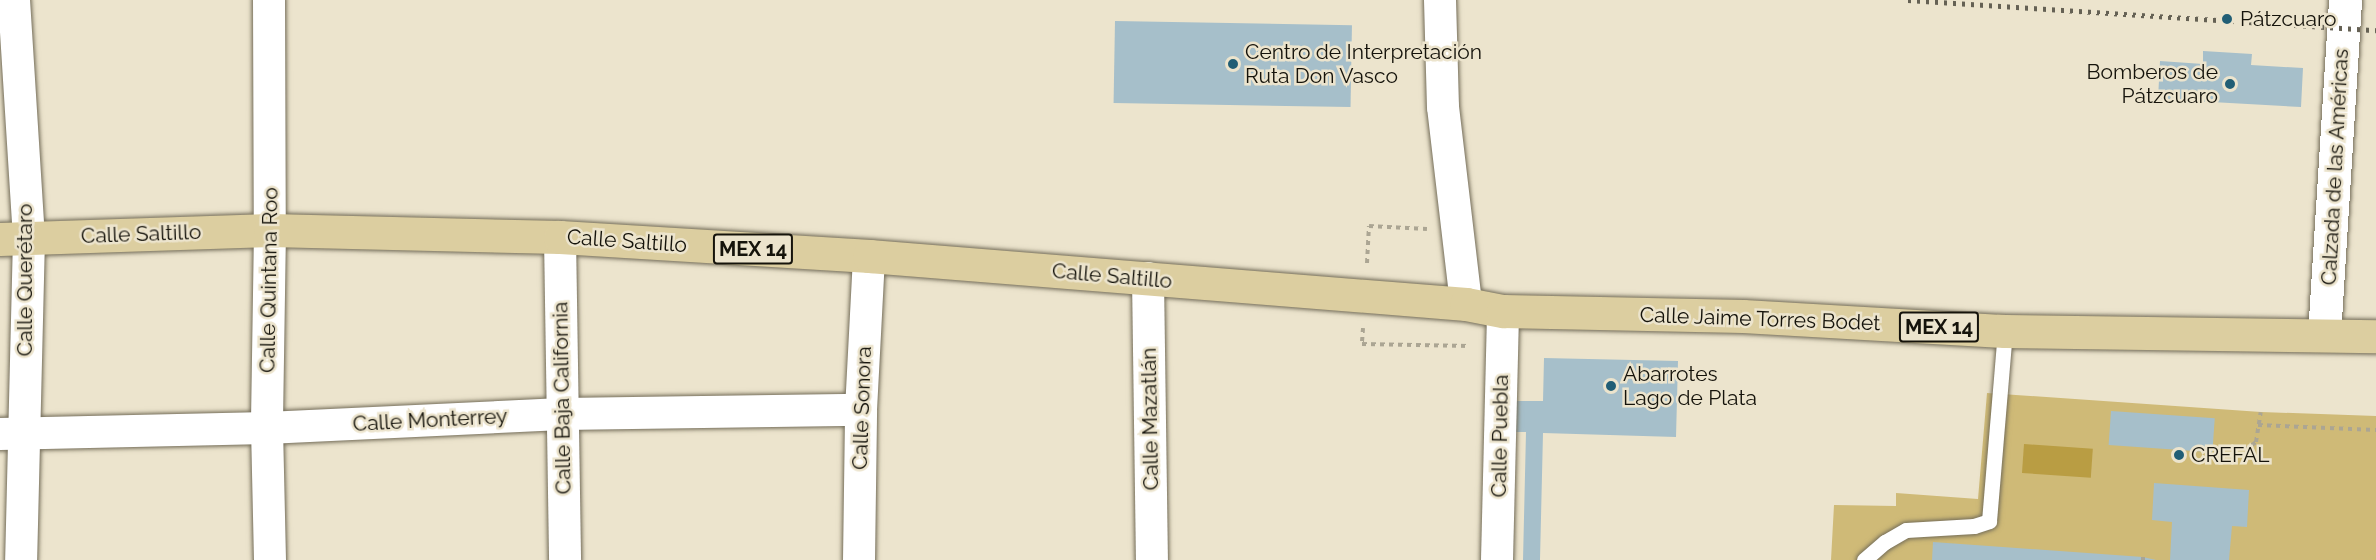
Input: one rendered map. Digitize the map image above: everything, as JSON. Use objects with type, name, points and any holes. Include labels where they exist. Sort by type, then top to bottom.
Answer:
[{"type":"main road","name":"Calzada de las Américas","points":[[2324,335],[2345,0]]},
{"type":"main road","name":"Calle Saltillo","points":[[14,238],[270,230],[560,237],[869,256],[1466,304],[1503,311]]},
{"type":"main road","name":"Calle Jaime Torres Bodet","points":[[1503,311],[1743,316],[2005,331],[2376,336]]},
{"type":"street","name":"Calle Querétaro","points":[[14,0],[11,434],[21,560]]},
{"type":"street","name":"Calle Quintana Roo","points":[[269,0],[270,230],[267,428],[270,560]]},
{"type":"street","points":[[1440,0],[1443,106],[1466,304]]},
{"type":"street","name":"Calle Baja California","points":[[560,237],[565,560]]},
{"type":"street","name":"Calle Sonora","points":[[859,560],[861,410],[869,256]]},
{"type":"street","name":"Calle Mazatlán","points":[[1148,278],[1152,560]]},
{"type":"street","name":"Calle Puebla","points":[[1497,560],[1503,311]]},
{"type":"street","name":"Calle Monterrey","points":[[11,434],[267,428],[562,414],[861,410]]},
{"type":"lane","points":[[1864,560],[1885,542],[1906,530],[1974,526],[1989,521],[2005,331]]},
{"type":"path","points":[[1369,226],[1437,229]]},
{"type":"path","points":[[1362,344],[1432,346]]},
{"type":"path","points":[[2230,461],[2256,442],[2261,412]]},
{"type":"path","points":[[2258,425],[2376,430]]},
{"type":"shaded area","name":"CREFAL","points":[[1987,393],[2261,412],[2376,416],[2376,560],[1831,560],[1834,505],[1896,506],[1896,493],[1978,499]]},
{"type":"shaded area","points":[[2024,444],[2093,449],[2091,478],[2022,473]]},
{"type":"building","name":"Centro de Interpretación Ruta Don Vasco","points":[[1115,21],[1352,25],[1351,107],[1114,103]]},
{"type":"building","name":"Bomberos de Pátzcuaro","points":[[2203,51],[2252,54],[2251,65],[2303,68],[2301,107],[2158,99],[2160,61],[2203,64]]},
{"type":"building","name":"Abarrotes Lago de Plata","points":[[1544,358],[1678,361],[1676,437],[1543,433],[1540,560],[1523,560],[1526,432],[1511,432],[1512,401],[1543,401]]},
{"type":"building","points":[[2111,411],[2215,418],[2212,452],[2109,445]]},
{"type":"building","points":[[2154,483],[2249,490],[2247,527],[2232,526],[2229,560],[2170,560],[2172,522],[2152,520]]},
{"type":"building","points":[[1933,542],[2143,557],[2156,560],[1932,560]]},
{"type":"railway","points":[[1908,0],[2376,30]]},
{"type":"place","name":"Pátzcuaro","points":[[2227,19]]},
{"type":"place","name":"Centro de Interpretación Ruta Don Vasco","points":[[1233,64]]},
{"type":"place","name":"Bomberos de Pátzcuaro","points":[[2230,84]]},
{"type":"place","name":"Abarrotes Lago de Plata","points":[[1611,386]]},
{"type":"place","name":"CREFAL","points":[[2179,455]]}]
